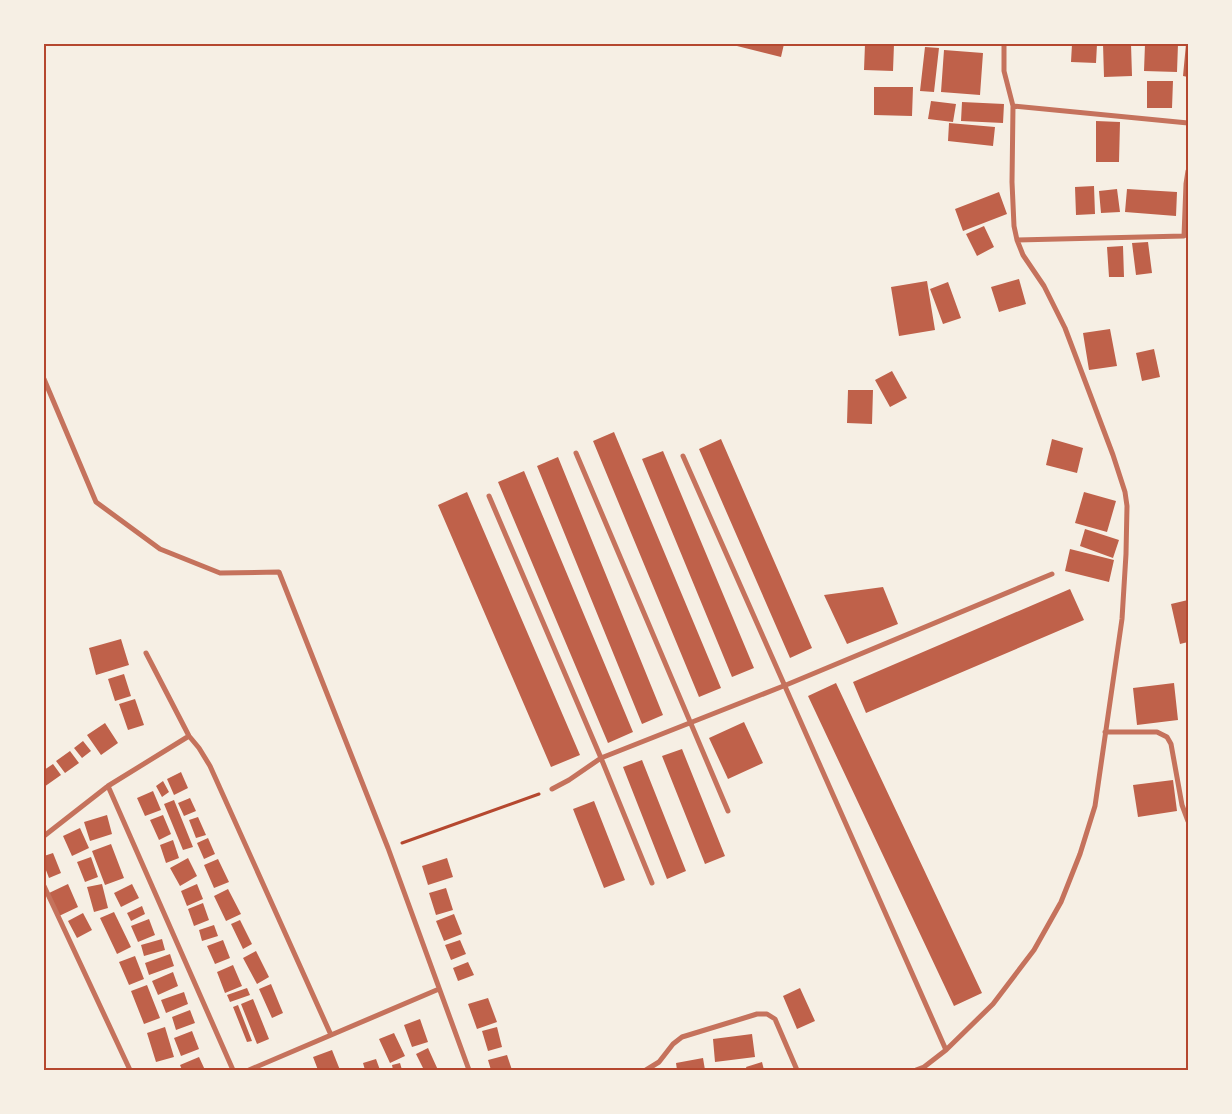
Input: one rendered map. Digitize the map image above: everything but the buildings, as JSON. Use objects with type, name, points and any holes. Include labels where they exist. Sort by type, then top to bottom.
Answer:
[{"type":"street","points":[[916,1070],[924,1069],[993,1004],[1034,950],[1061,902],[1080,854],[1095,806],[1122,619],[1127,520],[1125,492],[1108,440],[1065,328],[1044,286],[1023,255],[1017,240],[1014,226],[1012,182],[1014,106],[1004,70],[1004,44]]},
{"type":"street","points":[[1014,106],[1188,123]]},
{"type":"street","points":[[1017,240],[1184,236],[1188,171]]},
{"type":"street","points":[[44,379],[96,502],[160,549],[220,573],[279,572],[388,848],[469,1070]]},
{"type":"street","points":[[576,453],[728,811]]},
{"type":"street","points":[[683,456],[946,1050]]},
{"type":"street","points":[[489,496],[601,758],[652,883]]},
{"type":"street","points":[[552,789],[601,758],[786,685],[1052,574]]},
{"type":"street","points":[[146,653],[189,736],[210,766],[331,1036]]},
{"type":"street","points":[[1105,732],[1157,732],[1168,738],[1182,805],[1188,821]]},
{"type":"street","points":[[44,836],[108,786],[189,736]]},
{"type":"street","points":[[108,786],[233,1070]]},
{"type":"street","points":[[44,886],[130,1070]]},
{"type":"street","points":[[249,1070],[439,989]]},
{"type":"street","points":[[646,1070],[659,1062],[673,1044],[682,1038],[757,1014],[767,1014],[775,1019],[797,1070]]},
{"type":"path","points":[[388,848],[552,789]]}]
